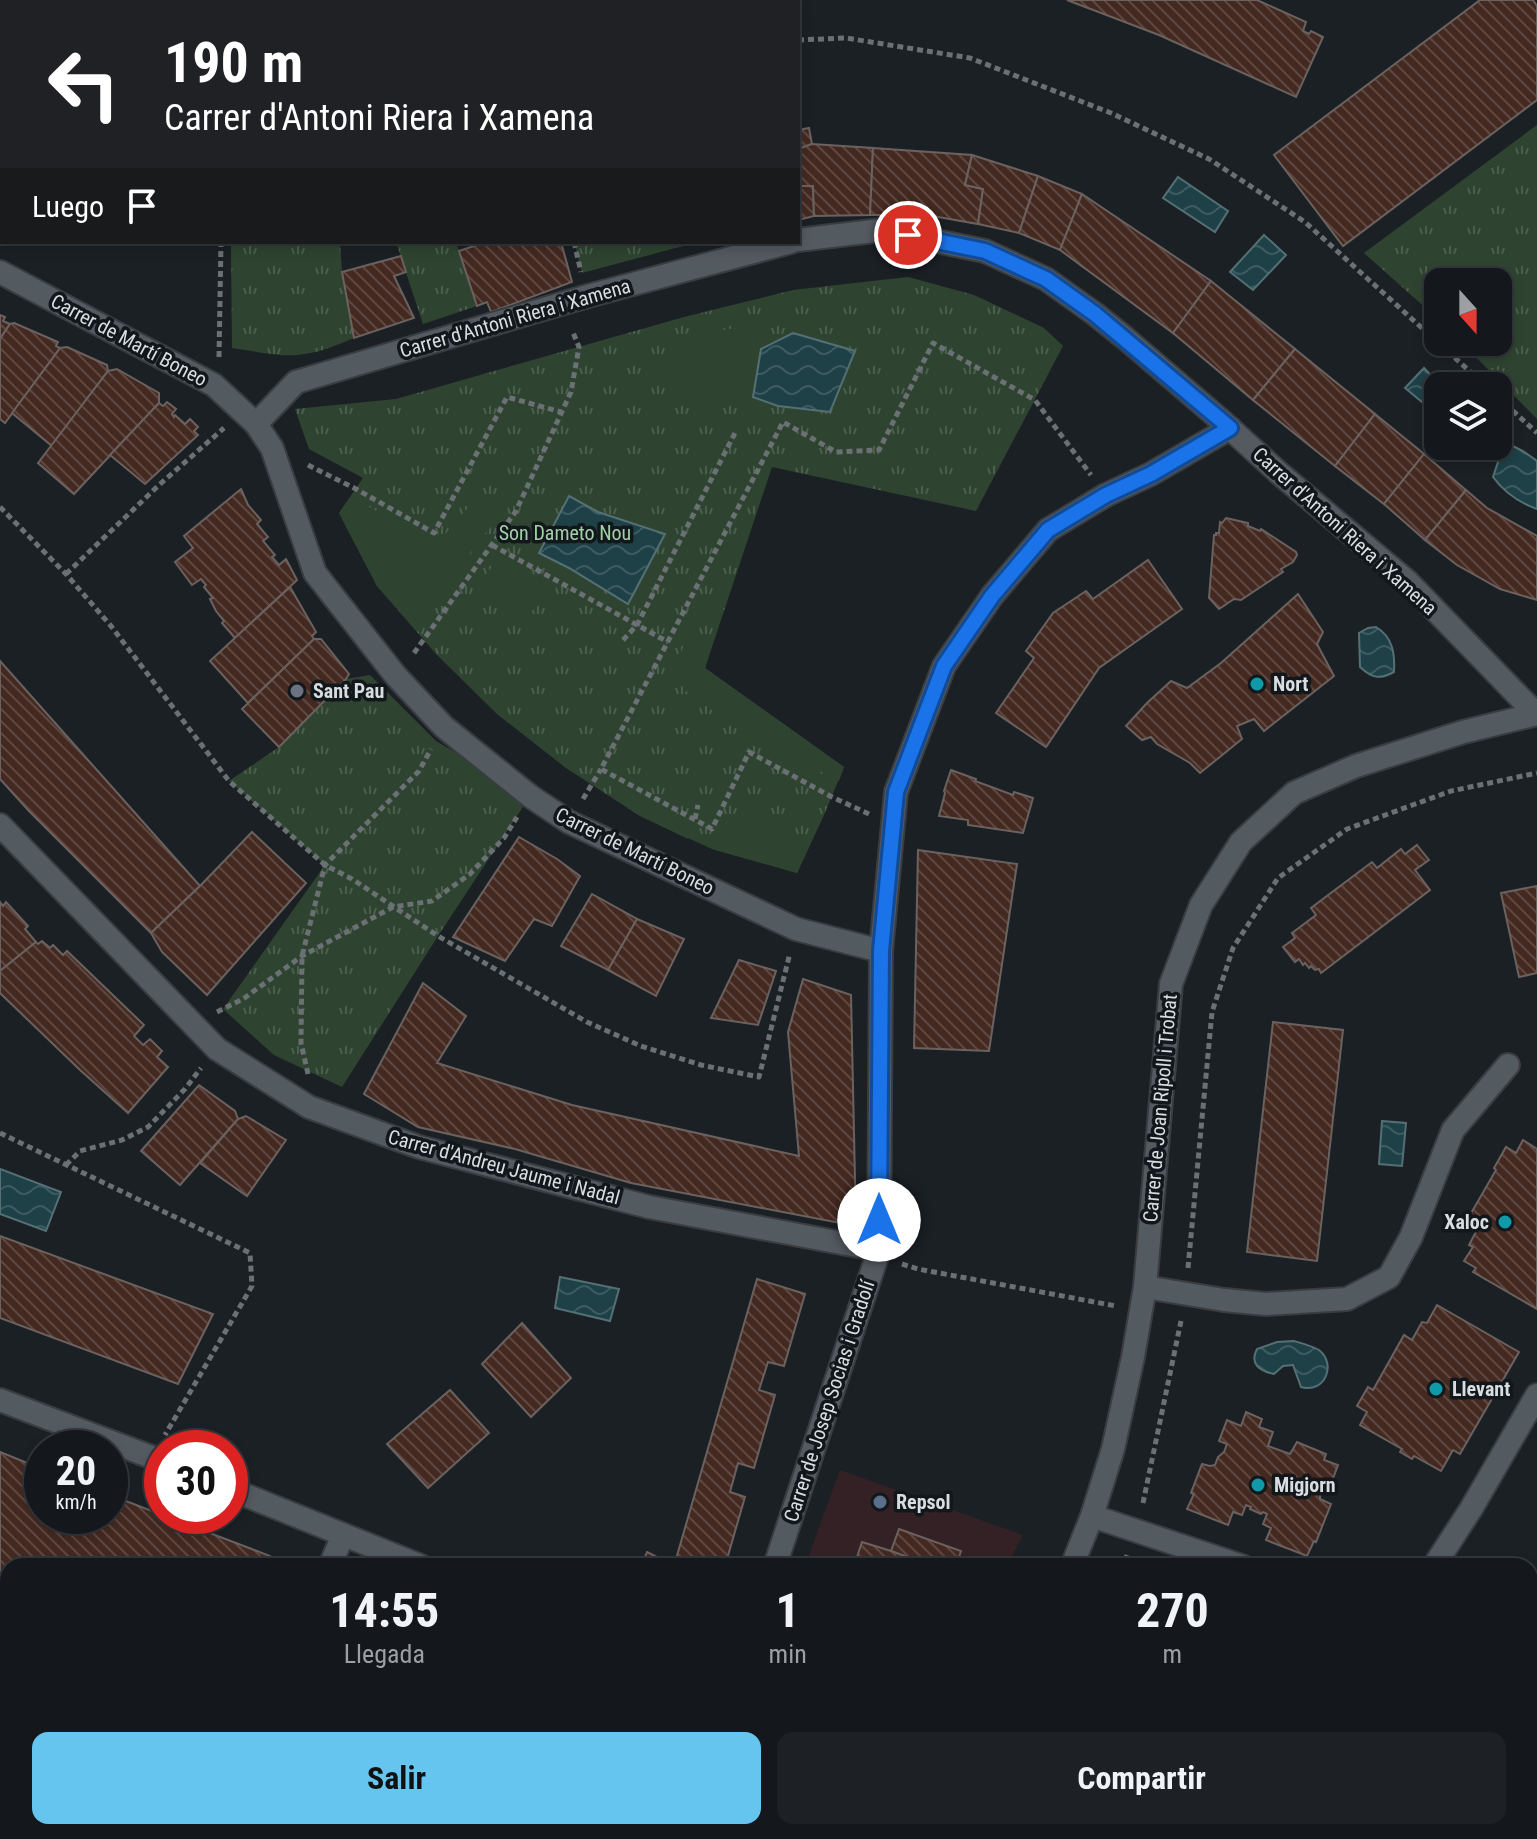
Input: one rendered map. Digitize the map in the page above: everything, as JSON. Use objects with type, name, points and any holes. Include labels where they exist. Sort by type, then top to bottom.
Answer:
[{"type":"street","name":"Carrer d'Antoni Riera i Xamena","points":[[800,240],[882,230],[985,251],[1046,279],[1095,314],[1408,582],[1536,714]]},
{"type":"street","name":"Carrer d'Antoni Riera i Xamena","points":[[250,418],[296,382],[562,304],[784,244]]},
{"type":"street","name":"Carrer de Martí Boneo","points":[[0,272],[214,385],[250,418],[272,448],[315,573],[396,676],[444,727],[530,796],[569,822],[796,929],[881,951]]},
{"type":"street","name":"Carrer de Josep Socias i Gradolí","points":[[778,1558],[879,1250],[881,951],[896,792],[944,666],[992,596],[1048,530],[1230,428]]},
{"type":"street","name":"Carrer de Joan Ripoll i Trobat","points":[[1075,1558],[1113,1449],[1133,1357],[1145,1287],[1171,984],[1201,905],[1241,842],[1294,793],[1356,766],[1463,732],[1536,714]]},
{"type":"street","name":"Carrer d'Andreu Jaume i Nadal","points":[[0,825],[217,1049],[309,1107],[419,1147],[649,1207],[879,1250]]},
{"type":"street","points":[[1145,1287],[1266,1304],[1347,1299],[1389,1277],[1411,1237],[1453,1130],[1508,1065]]},
{"type":"street","points":[[1439,1558],[1537,1395]]},
{"type":"street","points":[[0,1400],[144,1453]]},
{"type":"street","points":[[248,1496],[401,1558]]},
{"type":"street","points":[[1092,1516],[1218,1558]]},
{"type":"street","points":[[333,1558],[343,1535]]},
{"type":"path","points":[[800,40],[846,38],[970,58],[1111,113],[1209,159],[1305,222],[1471,372]]},
{"type":"path","points":[[214,385],[221,347],[221,244]]},
{"type":"path","points":[[396,676],[516,511],[571,392],[579,347],[562,304]]},
{"type":"path","points":[[893,825],[832,797],[749,752],[712,829],[601,769],[783,422],[836,452],[879,450],[933,343],[1035,400],[1106,495]]},
{"type":"path","points":[[272,448],[356,489],[434,533],[507,397],[561,412]]},
{"type":"path","points":[[1512,410],[1537,433]]},
{"type":"path","points":[[66,574],[159,485],[250,418]]},
{"type":"path","points":[[623,640],[637,625],[736,431]]},
{"type":"path","points":[[0,507],[66,574],[111,626],[229,781],[325,865],[517,983],[587,1022],[641,1046],[701,1065],[759,1077],[796,929]]},
{"type":"path","points":[[492,545],[668,642]]},
{"type":"path","points":[[309,1107],[308,1070],[301,1043],[302,956],[325,865],[419,771],[444,727]]},
{"type":"path","points":[[1126,1558],[1144,1497],[1185,1292],[1212,1012],[1233,948],[1278,878],[1347,829],[1451,791],[1537,773]]},
{"type":"path","points":[[192,1024],[243,999],[302,956],[393,907],[432,901],[470,874],[504,838],[530,796]]},
{"type":"path","points":[[695,819],[698,805]]},
{"type":"path","points":[[66,1165],[80,1151],[122,1140],[148,1127],[185,1089],[217,1049]]},
{"type":"path","points":[[0,1133],[250,1253],[252,1286],[172,1430]]},
{"type":"path","points":[[879,1250],[900,1264],[918,1269],[1141,1310]]},
{"type":"shaded area","name":"Repsol","points":[[840,1470],[1023,1535],[1011,1558],[808,1558]]},
{"type":"green space","points":[[1537,125],[1537,419],[1512,394],[1512,372],[1491,372],[1475,356],[1512,356],[1512,268],[1424,268],[1424,307],[1364,253]]},
{"type":"green space","points":[[231,244],[340,244],[354,338],[323,350],[295,355],[232,348]]},
{"type":"green space","points":[[397,244],[457,244],[477,306],[423,324]]},
{"type":"green space","points":[[575,244],[691,244],[582,273]]},
{"type":"green space","name":"Son Dameto Nou","points":[[908,277],[974,295],[1044,328],[1063,346],[976,511],[772,467],[705,668],[844,767],[797,873],[712,849],[640,816],[566,768],[497,714],[436,654],[377,586],[339,513],[363,478],[309,449],[295,409],[396,399],[684,317],[793,290]]},
{"type":"green space","points":[[757,326],[761,349],[753,397],[664,396],[684,334]]},
{"type":"green space","points":[[351,496],[435,546],[476,498],[508,507],[477,543],[418,632],[377,586],[339,513]]},
{"type":"green space","points":[[496,561],[547,594],[530,613],[480,583]]},
{"type":"green space","points":[[688,634],[712,645],[705,668],[844,767],[839,781],[744,734],[685,690],[673,673]]},
{"type":"green space","points":[[370,675],[436,741],[530,796],[342,1087],[274,1055],[223,1009],[325,865],[229,781],[279,747],[346,679]]},
{"type":"green space","points":[[616,782],[693,825],[688,839],[640,816],[612,797]]},
{"type":"green space","points":[[738,809],[810,845],[797,873],[712,849]]},
{"type":"water","points":[[1178,177],[1228,211],[1215,232],[1163,198]]},
{"type":"water","points":[[1264,235],[1286,255],[1253,290],[1230,272]]},
{"type":"water","points":[[793,333],[855,351],[830,412],[778,406],[753,397],[761,349]]},
{"type":"water","points":[[1424,368],[1428,372],[1424,372],[1424,404],[1405,388]]},
{"type":"water","points":[[1512,446],[1537,461],[1537,509],[1513,496],[1493,477],[1499,460],[1512,460]]},
{"type":"water","points":[[569,496],[598,512],[665,534],[628,604],[539,553]]},
{"type":"water","points":[[1376,627],[1392,646],[1394,659],[1394,672],[1380,677],[1372,676],[1360,667],[1359,633]]},
{"type":"water","points":[[1382,1121],[1406,1123],[1402,1166],[1379,1164]]},
{"type":"water","points":[[0,1169],[61,1192],[46,1231],[0,1214]]},
{"type":"water","points":[[560,1277],[619,1289],[610,1321],[555,1308]]},
{"type":"water","points":[[1294,1341],[1319,1350],[1324,1356],[1328,1370],[1316,1386],[1301,1387],[1293,1365],[1283,1366],[1274,1374],[1260,1369],[1255,1363],[1257,1349],[1277,1342]]},
{"type":"building","points":[[1067,0],[1257,0],[1306,22],[1303,31],[1323,37],[1296,97],[1159,35]]},
{"type":"building","points":[[1480,0],[1533,0],[1537,6],[1537,100],[1343,246],[1274,155]]},
{"type":"building","points":[[809,128],[812,144],[800,148],[800,130]]},
{"type":"building","points":[[812,144],[873,148],[870,215],[814,216],[813,186],[800,186],[800,148]]},
{"type":"building","points":[[873,148],[972,155],[965,185],[983,189],[978,224],[927,215],[870,215]]},
{"type":"building","points":[[972,155],[1038,176],[1019,233],[978,224],[983,189],[965,185]]},
{"type":"building","points":[[1038,176],[1082,194],[1060,250],[1019,233]]},
{"type":"building","points":[[800,186],[813,186],[814,216],[800,220]]},
{"type":"building","points":[[1082,194],[1211,281],[1173,333],[1060,250]]},
{"type":"building","points":[[480,244],[562,244],[572,282],[491,312],[487,302],[477,306],[459,251]]},
{"type":"building","points":[[401,256],[406,272],[394,276],[414,318],[354,338],[342,272]]},
{"type":"building","points":[[1211,281],[1295,349],[1253,400],[1173,333]]},
{"type":"building","points":[[0,315],[5,317],[3,321],[10,324],[0,339]]},
{"type":"building","points":[[14,323],[58,342],[56,346],[60,348],[5,423],[0,419],[0,339]]},
{"type":"building","points":[[67,347],[107,365],[108,371],[52,446],[12,413],[60,348]]},
{"type":"building","points":[[1295,349],[1375,414],[1335,466],[1253,400]]},
{"type":"building","points":[[117,369],[159,393],[159,403],[74,494],[38,463],[108,371]]},
{"type":"building","points":[[167,402],[176,409],[172,414],[174,417],[185,424],[190,419],[198,427],[194,431],[198,435],[145,484],[110,455],[159,403],[163,406]]},
{"type":"building","points":[[1375,414],[1424,454],[1384,504],[1335,466]]},
{"type":"building","points":[[1424,454],[1424,460],[1431,460],[1466,490],[1425,540],[1384,504]]},
{"type":"building","points":[[241,489],[248,505],[261,520],[257,524],[268,537],[263,541],[275,555],[272,557],[279,565],[286,559],[297,580],[235,638],[222,623],[224,621],[210,599],[213,598],[204,587],[206,585],[201,579],[192,585],[175,562],[193,548],[184,536]]},
{"type":"building","points":[[1466,490],[1487,508],[1537,536],[1537,600],[1500,589],[1457,565],[1425,540]]},
{"type":"building","points":[[1226,518],[1261,529],[1297,555],[1293,562],[1281,569],[1283,572],[1241,600],[1234,599],[1219,609],[1209,598],[1214,535],[1219,533],[1220,522]]},
{"type":"building","points":[[1148,560],[1182,609],[1099,668],[1046,747],[996,713],[1034,658],[1026,651],[1053,613],[1086,591],[1093,599]]},
{"type":"building","points":[[290,587],[316,632],[312,636],[314,639],[248,703],[210,661]]},
{"type":"building","name":"Nort","points":[[1298,594],[1323,632],[1317,644],[1334,676],[1264,731],[1254,719],[1237,726],[1242,739],[1200,773],[1151,737],[1142,740],[1126,726],[1171,681],[1187,688],[1221,663]]},
{"type":"building","name":"Sant Pau","points":[[314,639],[321,639],[349,674],[279,747],[242,709]]},
{"type":"building","points":[[0,661],[200,886],[151,933],[0,779]]},
{"type":"building","points":[[951,770],[1013,795],[1014,792],[1033,798],[1023,833],[968,825],[968,820],[939,816]]},
{"type":"building","points":[[252,832],[306,883],[207,995],[162,952],[151,933]]},
{"type":"building","points":[[519,837],[580,876],[552,926],[534,919],[505,961],[453,937]]},
{"type":"building","points":[[1417,845],[1429,860],[1415,870],[1430,890],[1321,973],[1319,969],[1309,968],[1305,963],[1303,965],[1299,959],[1295,962],[1283,947],[1295,938],[1292,933],[1316,915],[1311,908],[1372,862],[1377,868],[1401,849],[1405,854]]},
{"type":"building","points":[[918,850],[1017,864],[989,1051],[914,1048]]},
{"type":"building","points":[[1537,886],[1537,973],[1519,977],[1501,893]]},
{"type":"building","points":[[592,894],[637,919],[608,970],[561,946]]},
{"type":"building","points":[[0,902],[3,906],[6,902],[28,926],[25,929],[36,942],[0,971]]},
{"type":"building","points":[[637,919],[684,939],[656,996],[608,970]]},
{"type":"building","points":[[42,941],[50,948],[53,945],[63,955],[67,951],[144,1025],[134,1036],[143,1045],[150,1039],[162,1051],[157,1057],[168,1067],[128,1113],[0,993],[0,971],[36,942]]},
{"type":"building","points":[[739,960],[776,971],[758,1025],[711,1018]]},
{"type":"building","points":[[803,979],[851,995],[856,1226],[631,1183],[515,1149],[418,1127],[364,1094],[423,983],[466,1016],[437,1063],[572,1105],[799,1156],[788,1032]]},
{"type":"building","points":[[1273,1022],[1343,1030],[1317,1261],[1247,1252]]},
{"type":"building","points":[[199,1085],[235,1111],[238,1119],[180,1185],[141,1151]]},
{"type":"building","points":[[246,1116],[286,1140],[247,1196],[200,1163],[238,1119]]},
{"type":"building","name":"Xaloc","points":[[1523,1140],[1537,1149],[1537,1309],[1473,1272],[1476,1268],[1464,1261],[1473,1247],[1469,1245],[1478,1228],[1471,1225],[1476,1218],[1470,1215],[1506,1147],[1516,1153]]},
{"type":"building","points":[[0,1236],[213,1314],[178,1384],[0,1318]]},
{"type":"building","points":[[757,1279],[805,1294],[784,1366],[768,1362],[759,1390],[775,1395],[754,1468],[738,1463],[730,1492],[745,1497],[727,1558],[676,1558]]},
{"type":"building","name":"Llevant","points":[[1437,1305],[1519,1352],[1460,1454],[1453,1450],[1441,1471],[1414,1456],[1412,1459],[1400,1452],[1402,1449],[1360,1425],[1367,1412],[1357,1406],[1368,1387],[1373,1390],[1404,1335],[1412,1340]]},
{"type":"building","points":[[522,1323],[571,1378],[531,1417],[482,1364]]},
{"type":"building","points":[[450,1390],[489,1433],[428,1488],[387,1444]]},
{"type":"building","name":"Migjorn","points":[[1246,1412],[1262,1419],[1259,1427],[1273,1432],[1268,1446],[1290,1454],[1297,1442],[1326,1454],[1324,1460],[1338,1465],[1330,1486],[1322,1484],[1320,1499],[1331,1504],[1307,1556],[1266,1540],[1271,1528],[1263,1524],[1267,1514],[1246,1505],[1242,1515],[1233,1512],[1228,1525],[1187,1509],[1202,1464],[1215,1465],[1224,1452],[1227,1444],[1219,1441],[1227,1420],[1241,1426]]},
{"type":"building","points":[[0,1452],[24,1462],[24,1534],[128,1534],[128,1502],[144,1508],[144,1534],[212,1534],[269,1558],[0,1558]]},
{"type":"building","points":[[899,1529],[961,1551],[959,1558],[910,1558],[891,1551]]},
{"type":"building","points":[[862,1542],[910,1558],[857,1558]]},
{"type":"building","points":[[647,1552],[657,1557],[657,1558],[644,1558]]},
{"type":"place","name":"Nort","points":[[1257,684]]},
{"type":"place","name":"Sant Pau","points":[[297,691]]},
{"type":"place","name":"Xaloc","points":[[1505,1222]]},
{"type":"place","name":"Llevant","points":[[1436,1389]]},
{"type":"place","name":"Migjorn","points":[[1258,1485]]},
{"type":"place","name":"Repsol","points":[[880,1502]]},
{"type":"route","points":[[879,1220],[881,951],[896,792],[944,666],[992,596],[1048,530],[1230,428],[1125,338],[1046,279],[985,251],[908,235]]}]
